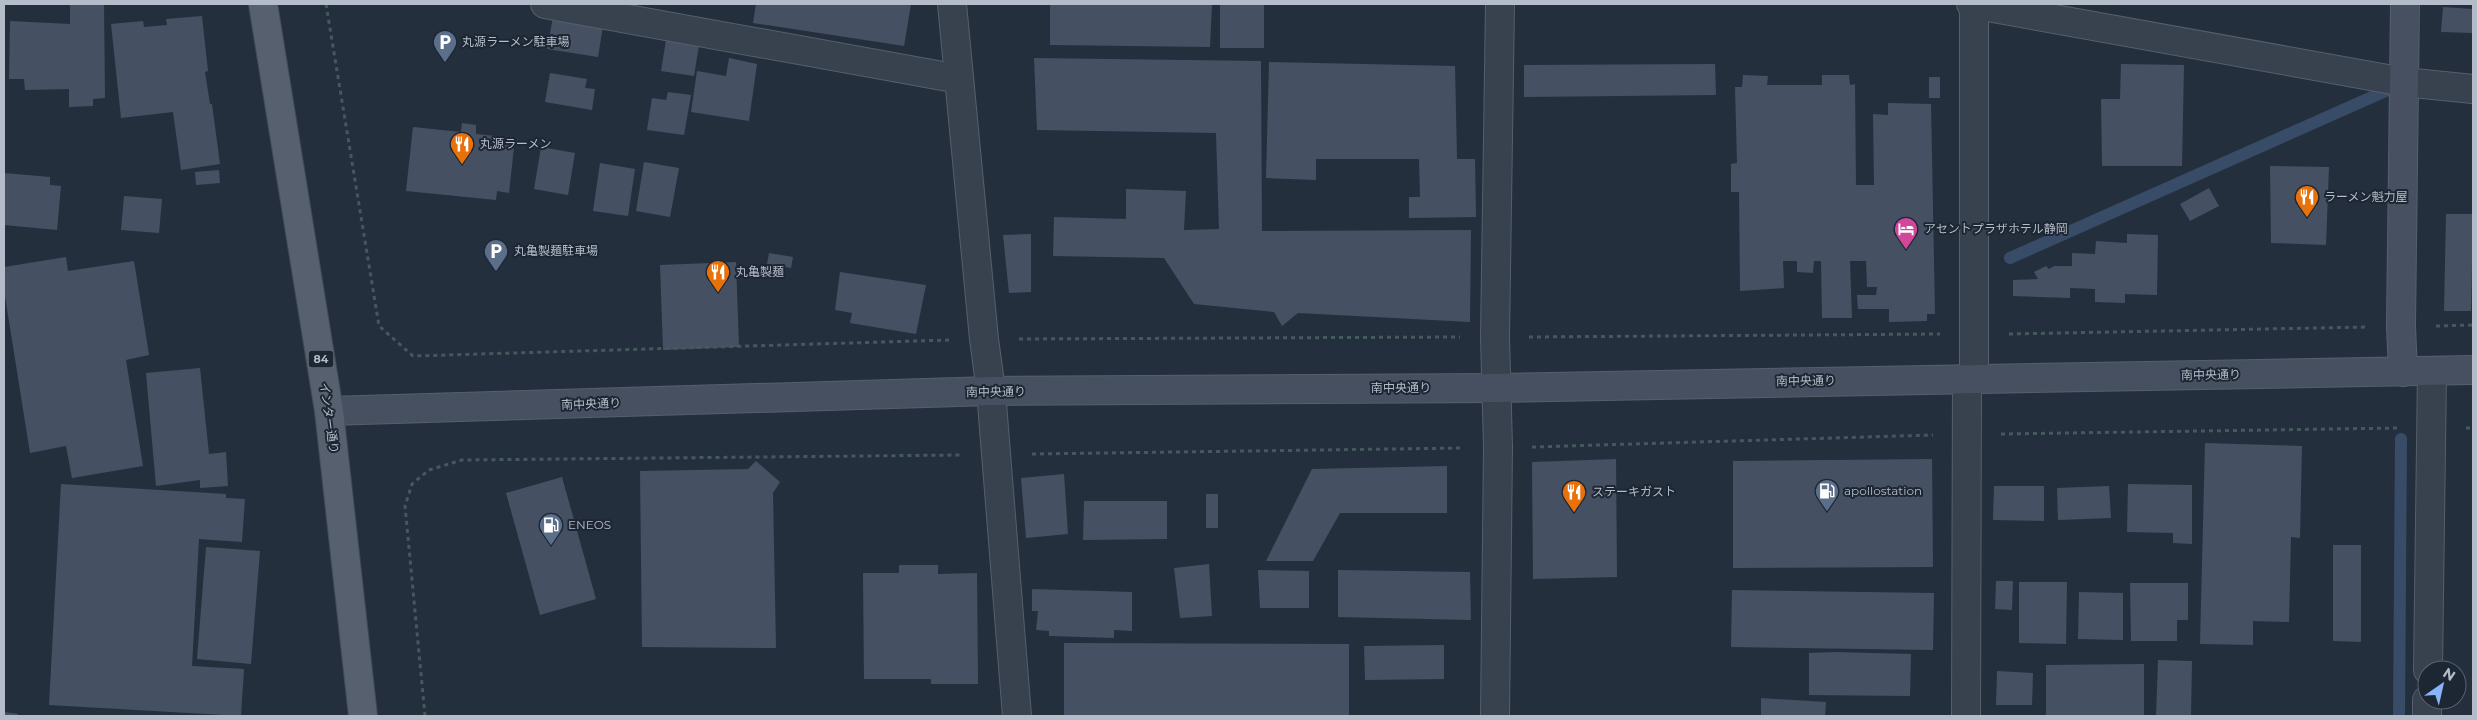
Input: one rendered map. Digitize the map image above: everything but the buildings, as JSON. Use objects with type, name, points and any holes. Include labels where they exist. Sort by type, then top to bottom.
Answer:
[{"type":"main road","name":"インター通り","points":[[263,4],[329,411],[363,716]]},
{"type":"street","points":[[545,4],[959,79]]},
{"type":"street","points":[[952,4],[984,339],[991,391],[1017,716]]},
{"type":"street","points":[[1495,716],[1498,448],[1495,337],[1500,4]]},
{"type":"street","points":[[1966,716],[1966,434],[1974,334],[1973,4],[2404,82],[2473,89]]},
{"type":"street","points":[[2403,372],[2401,326],[2405,4]]},
{"type":"street","name":"南中央通り","points":[[329,411],[991,391],[1495,388],[2473,370]]},
{"type":"street","points":[[2428,660],[2432,371]]},
{"type":"path","points":[[326,4],[379,326],[413,356],[984,339],[1974,334],[2473,325]]},
{"type":"path","points":[[425,716],[404,506],[412,484],[429,470],[462,460],[1498,448],[1966,434],[2473,428]]},
{"type":"waterway","points":[[2010,258],[2390,89]]},
{"type":"waterway","points":[[2399,716],[2401,439]]},
{"type":"place","name":"丸源ラーメン駐車場","points":[[445,63]]},
{"type":"place","name":"丸源ラーメン","points":[[462,165]]},
{"type":"place","name":"ラーメン魁力屋","points":[[2307,218]]},
{"type":"place","name":"アセントプラザホテル静岡","points":[[1906,250]]},
{"type":"place","name":"丸亀製麺駐車場","points":[[496,272]]},
{"type":"place","name":"丸亀製麺","points":[[718,293]]},
{"type":"place","name":"apollostation","points":[[1827,512]]},
{"type":"place","name":"ステーキガスト","points":[[1574,513]]},
{"type":"place","name":"ENEOS","points":[[551,546]]}]
